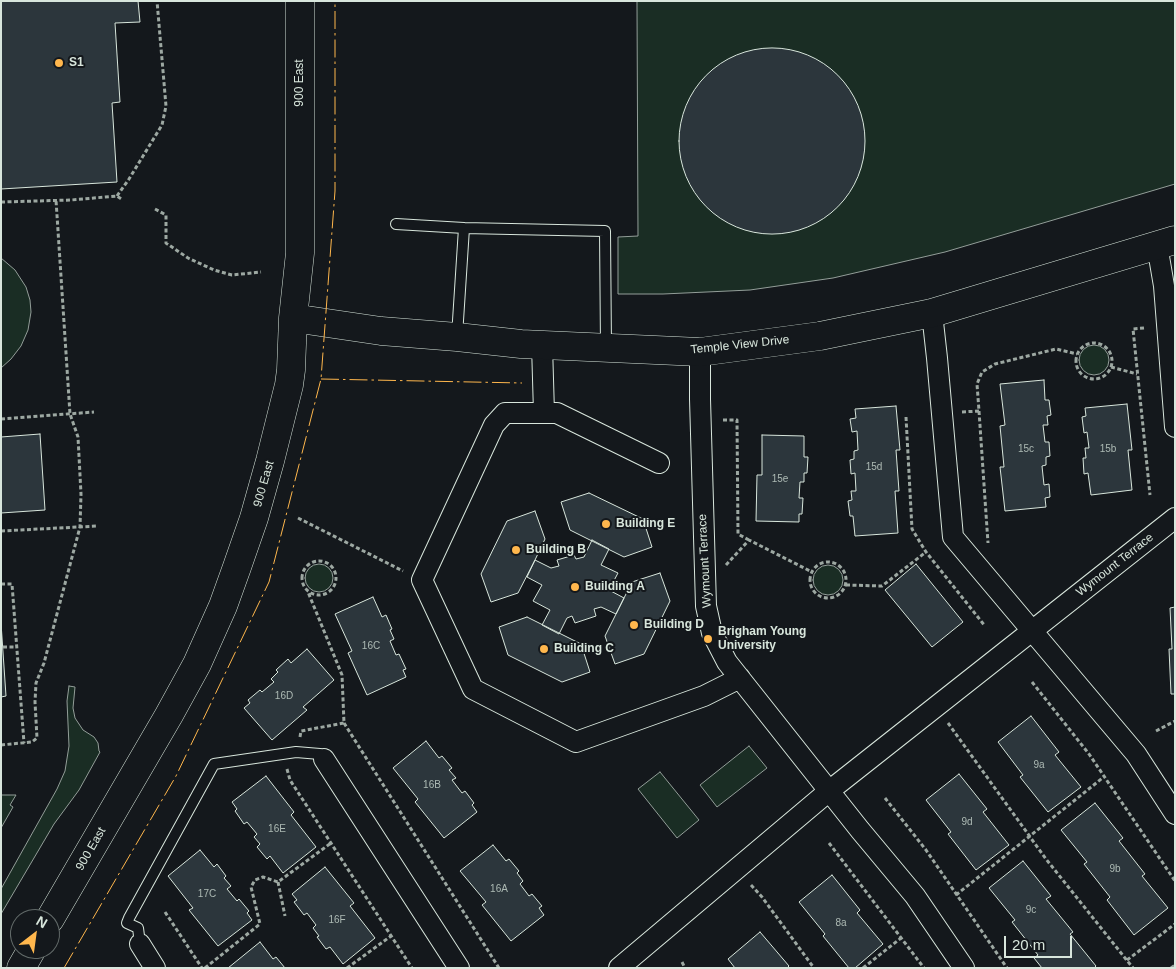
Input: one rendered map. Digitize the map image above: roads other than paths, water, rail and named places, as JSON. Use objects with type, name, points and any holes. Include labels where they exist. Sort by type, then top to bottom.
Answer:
[{"type":"main road","name":"900 East","points":[[56,909],[197,664],[222,606],[254,518],[270,461],[289,385],[293,318],[300,253],[300,1]]},
{"type":"main road","name":"Temple View Drive","points":[[293,318],[381,331],[521,344],[700,352],[820,336],[932,313],[1166,242]]},
{"type":"street","points":[[1166,242],[1164,292],[1175,427]]},
{"type":"street","points":[[932,313],[953,537],[1136,754],[1175,814]]},
{"type":"street","points":[[542,345],[544,413]]},
{"type":"street","name":"Wymount Terrace","points":[[700,352],[700,419],[706,606],[712,633],[727,662],[829,791]]},
{"type":"street","points":[[659,463],[557,413],[505,413],[494,425],[422,580],[473,689],[576,742],[704,696],[740,678]]},
{"type":"street","name":"Wymount Terrace","points":[[629,965],[737,869],[829,791],[1175,518]]},
{"type":"street","points":[[324,759],[459,968]]},
{"type":"street","points":[[829,791],[915,896],[964,968]]},
{"type":"street","points":[[140,944],[155,968]]},
{"type":"lane","points":[[396,224],[464,228],[605,231],[606,348]]},
{"type":"lane","points":[[457,337],[464,228]]},
{"type":"lane","points":[[140,944],[138,928],[127,924],[129,918],[214,764],[296,752],[320,754],[324,759]]},
{"type":"place","name":"S1","points":[[59,63]]},
{"type":"place","name":"Building E","points":[[606,524]]},
{"type":"place","name":"Building B","points":[[516,550]]},
{"type":"place","name":"Building A","points":[[575,587]]},
{"type":"place","name":"Building D","points":[[634,625]]},
{"type":"place","name":"Brigham Young University","points":[[708,639]]},
{"type":"place","name":"Building C","points":[[544,649]]}]
